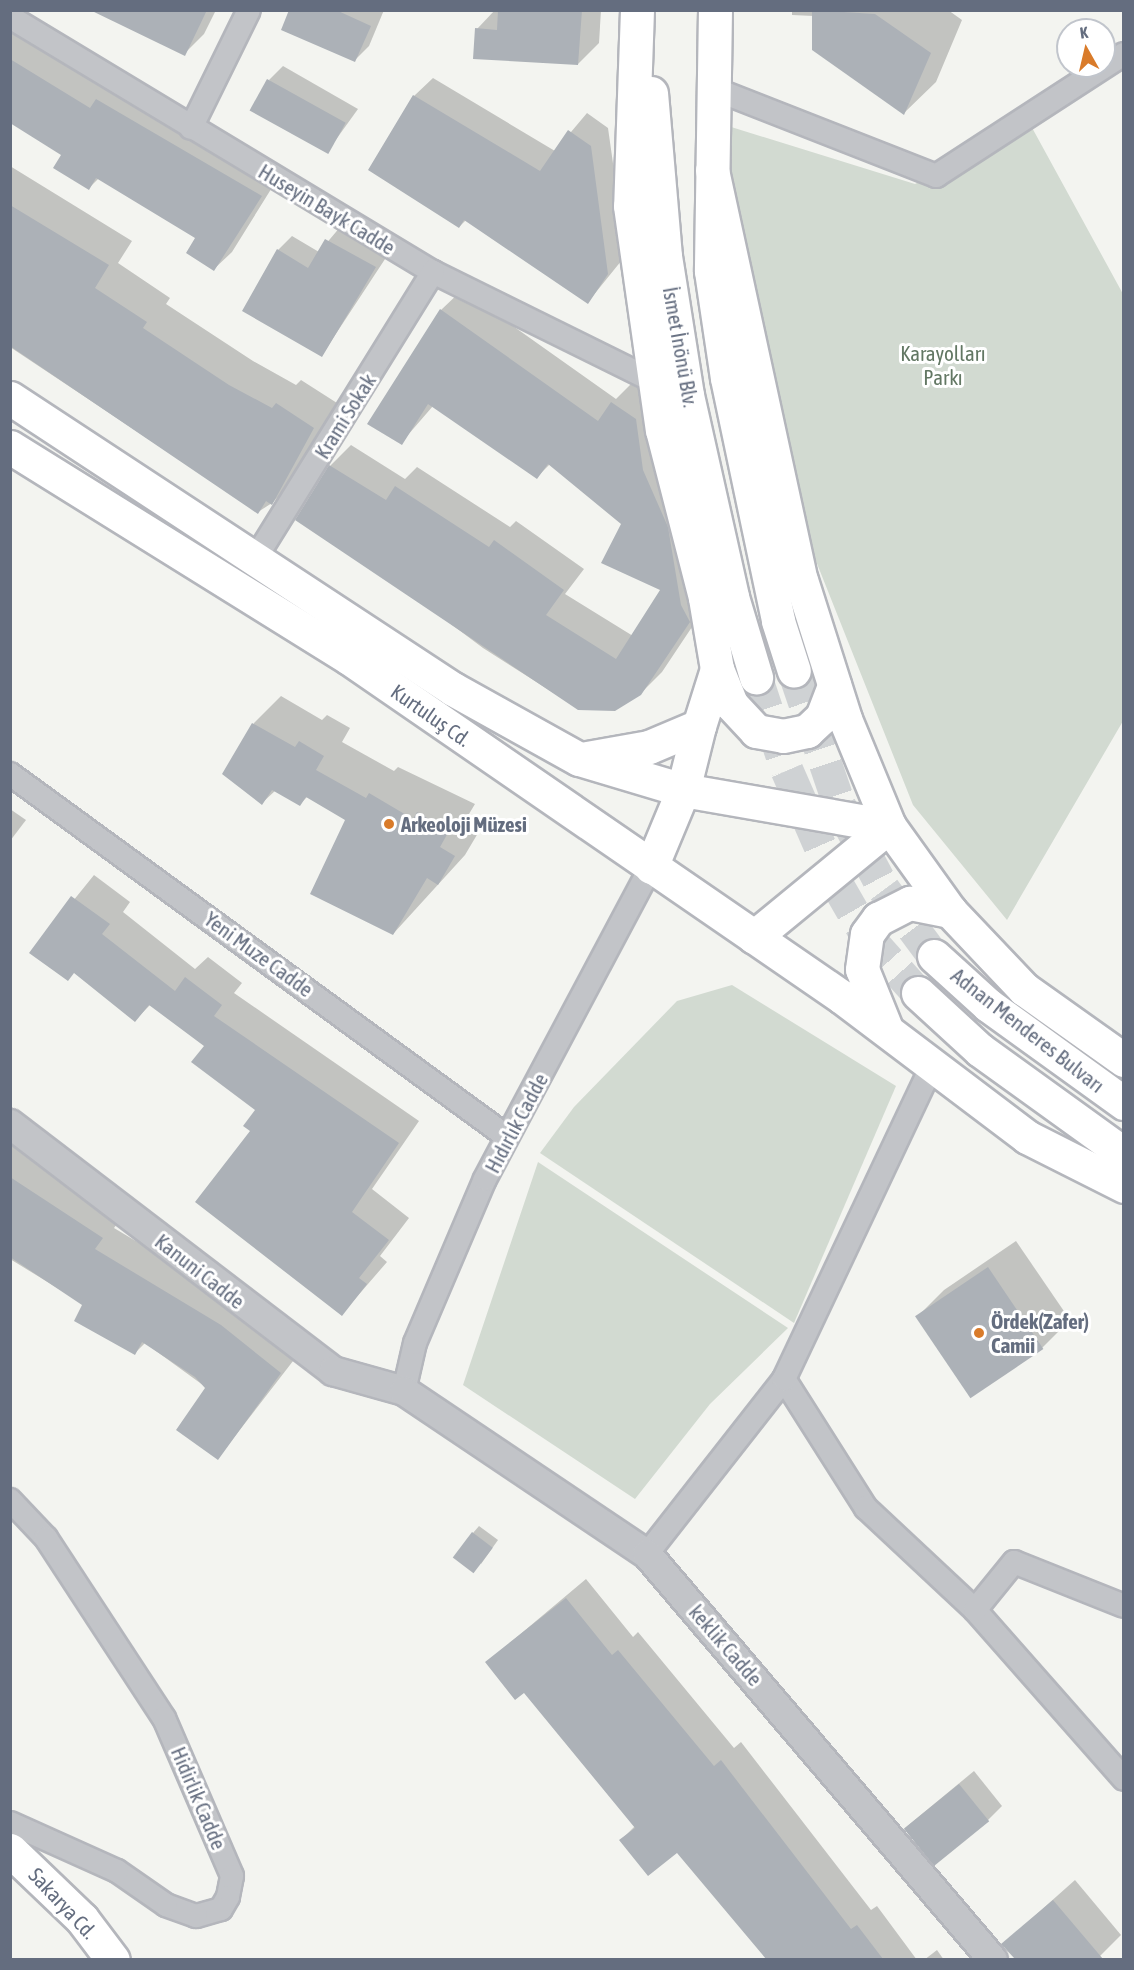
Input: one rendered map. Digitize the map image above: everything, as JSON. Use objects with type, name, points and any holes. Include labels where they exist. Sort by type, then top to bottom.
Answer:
[{"type":"main road","points":[[637,10],[630,206],[654,381],[717,669],[731,704],[756,731],[783,736],[807,730],[822,717],[834,685]]},
{"type":"main road","name":"İsmet İnönü Blv.","points":[[652,10],[651,100],[665,256],[687,395],[732,597],[756,677]]},
{"type":"main road","name":"İsmet İnönü Blv.","points":[[715,10],[712,88],[711,271],[727,378],[778,621],[794,671]]},
{"type":"main road","points":[[712,170],[801,580],[834,685],[889,826],[950,911],[1024,989],[1124,1060]]},
{"type":"main road","name":"Kurtuluş Cd.","points":[[10,398],[453,689],[579,759],[683,790],[889,826]]},
{"type":"main road","name":"Kurtuluş Cd.","points":[[10,447],[349,658],[842,997],[1027,1137],[1124,1186]]},
{"type":"main road","points":[[651,867],[683,790],[699,726],[717,669]]},
{"type":"main road","points":[[579,759],[649,747],[699,726]]},
{"type":"main road","points":[[754,937],[889,826]]},
{"type":"main road","points":[[888,1033],[862,969],[867,934],[878,919],[910,903],[950,911]]},
{"type":"main road","name":"Adnan Menderes Bulvarı","points":[[934,956],[988,1005],[1124,1103]]},
{"type":"main road","name":"Adnan Menderes Bulvarı","points":[[918,993],[980,1050],[1124,1154]]},
{"type":"main road","name":"Sakarya Cd.","points":[[10,1850],[82,1918],[113,1959]]},
{"type":"street","points":[[191,128],[249,10]]},
{"type":"street","name":"Huseyin Bayk Cadde","points":[[10,17],[433,272],[654,381]]},
{"type":"street","points":[[712,88],[936,176],[1124,54]]},
{"type":"street","name":"Krami Sokak","points":[[255,559],[433,272]]},
{"type":"street","name":"Yeni Muze Cadde","points":[[10,774],[506,1136]]},
{"type":"street","name":"Hıdırlık Cadde","points":[[404,1391],[415,1343],[506,1136],[651,867]]},
{"type":"street","points":[[646,1554],[784,1378],[932,1066]]},
{"type":"street","name":"Kanuni Cadde","points":[[10,1124],[333,1371],[404,1391]]},
{"type":"street","points":[[784,1378],[866,1508],[975,1610],[1124,1779]]},
{"type":"street","name":"keklik Cadde","points":[[404,1391],[646,1554],[993,1959]]},
{"type":"street","name":"Hidirlik Cadde","points":[[10,1500],[46,1538],[164,1718],[228,1865],[228,1897],[221,1909],[196,1916],[166,1905],[117,1871],[10,1823]]},
{"type":"street","points":[[975,1610],[1014,1562],[1124,1606]]},
{"type":"green space","name":"Karayolları Parkı","points":[[1030,124],[1123,294],[1123,721],[1007,920],[913,805],[808,541],[740,292],[728,126],[915,184]]},
{"type":"green space","points":[[732,985],[896,1086],[794,1323],[540,1153],[574,1107],[677,1001]]},
{"type":"green space","points":[[538,1162],[788,1328],[710,1404],[635,1499],[463,1385]]},
{"type":"building","points":[[90,10],[207,10],[185,56]]},
{"type":"building","points":[[289,10],[336,10],[371,26],[355,62],[281,30]]},
{"type":"building","points":[[498,10],[582,10],[578,65],[473,59],[475,28],[497,30]]},
{"type":"building","points":[[812,10],[875,14],[931,53],[904,115],[812,50]]},
{"type":"building","points":[[10,59],[90,108],[96,99],[262,196],[214,271],[186,253],[195,238],[96,178],[89,190],[53,168],[61,155],[10,123]]},
{"type":"building","points":[[267,79],[346,123],[328,154],[250,110]]},
{"type":"building","points":[[413,95],[540,171],[568,130],[591,146],[608,274],[588,304],[464,220],[459,228],[368,170]]},
{"type":"building","points":[[10,205],[109,265],[95,288],[147,322],[143,328],[229,385],[272,408],[276,403],[314,428],[272,505],[266,501],[258,514],[10,346]]},
{"type":"building","points":[[325,239],[376,267],[322,357],[242,311],[277,249],[308,268]]},
{"type":"building","points":[[440,309],[598,421],[611,402],[636,419],[643,470],[668,527],[681,605],[690,622],[641,695],[615,711],[578,710],[295,520],[329,465],[386,500],[395,486],[489,547],[494,540],[564,590],[546,615],[616,659],[660,590],[601,563],[621,524],[548,464],[537,479],[428,404],[402,445],[367,424]]},
{"type":"building","points":[[252,723],[295,747],[299,741],[324,756],[316,770],[366,798],[369,793],[413,819],[417,812],[449,831],[440,847],[455,856],[438,885],[427,878],[393,935],[310,894],[345,820],[306,797],[300,806],[272,790],[262,805],[222,774]]},
{"type":"building","points":[[71,896],[110,924],[102,934],[175,991],[185,977],[222,1005],[214,1016],[399,1143],[352,1212],[389,1240],[359,1278],[367,1284],[342,1316],[195,1202],[250,1131],[243,1126],[255,1110],[191,1062],[204,1046],[149,1005],[135,1022],[74,973],[68,981],[29,953]]},
{"type":"building","points":[[10,1177],[103,1238],[95,1249],[221,1325],[281,1373],[218,1460],[176,1430],[205,1388],[195,1377],[142,1342],[135,1355],[74,1321],[82,1305],[10,1257]]},
{"type":"building","name":"Ördek(Zafer) Camii","points":[[988,1267],[1043,1349],[970,1398],[915,1316]]},
{"type":"building","points":[[472,1532],[493,1548],[474,1573],[453,1558]]},
{"type":"building","points":[[566,1598],[612,1655],[618,1650],[714,1766],[721,1760],[851,1929],[857,1925],[883,1959],[766,1959],[677,1853],[648,1876],[619,1840],[635,1828],[524,1693],[515,1700],[485,1662]]},
{"type":"building","points":[[959,1784],[989,1821],[934,1866],[904,1829]]},
{"type":"building","points":[[1053,1900],[1103,1959],[1015,1959],[1001,1944]]},
{"type":"tunnel","points":[[794,671],[840,806],[884,889],[934,956]]},
{"type":"tunnel","points":[[756,677],[787,770],[836,882],[867,936],[918,993]]},
{"type":"place","name":"Arkeoloji Müzesi","points":[[389,824]]},
{"type":"place","name":"Ördek(Zafer) Camii","points":[[979,1333]]}]
